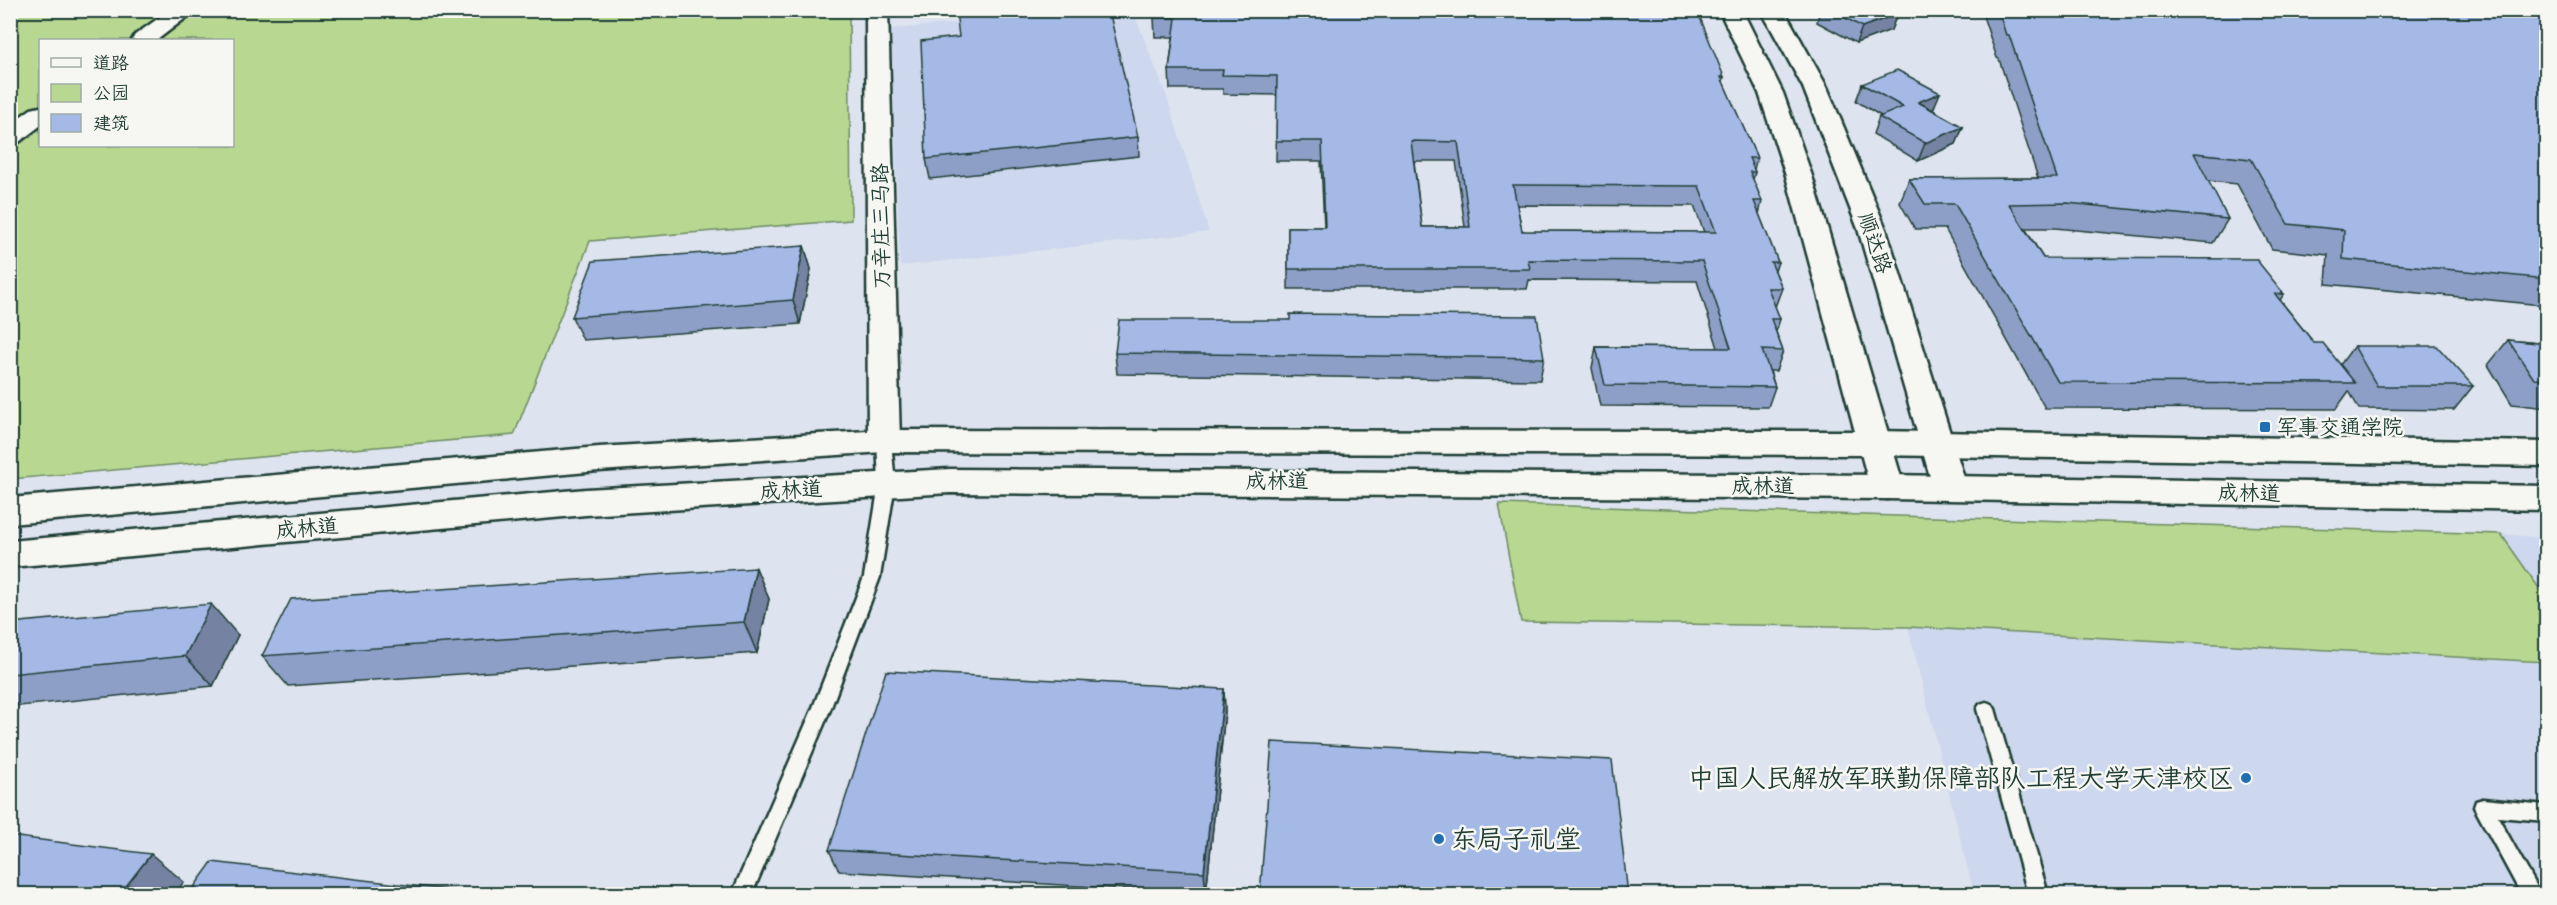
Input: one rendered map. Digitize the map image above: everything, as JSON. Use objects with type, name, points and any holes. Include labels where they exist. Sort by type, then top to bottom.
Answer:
[{"type":"main road","points":[[144,39],[185,10]]},
{"type":"main road","name":"万辛庄三马路","points":[[878,10],[884,441]]},
{"type":"main road","points":[[1730,10],[1771,93],[1792,155],[1887,487]]},
{"type":"main road","name":"顺达路","points":[[1772,10],[1815,87],[1872,228],[1950,487]]},
{"type":"main road","points":[[10,136],[39,115]]},
{"type":"main road","name":"成林道","points":[[10,511],[598,459],[884,441],[1874,443],[2547,453]]},
{"type":"main road","name":"成林道","points":[[10,554],[586,502],[950,481],[1157,480],[1950,487],[2547,498]]},
{"type":"lane","points":[[742,894],[821,710],[872,578],[887,484],[884,441]]},
{"type":"lane","points":[[1986,709],[2038,894]]},
{"type":"lane","points":[[2531,894],[2483,807],[2547,813]]},
{"type":"shaded area","points":[[1040,11],[1133,11],[1167,97],[1209,232],[900,266],[891,29],[1013,18]]},
{"type":"shaded area","points":[[2501,534],[2546,538],[2546,598]]},
{"type":"shaded area","name":"中国人民解放军联勤保障部队工程大学天津校区","points":[[1908,627],[2546,662],[2546,894],[1974,894]]},
{"type":"green space","points":[[11,11],[849,11],[851,220],[590,241],[514,435],[11,479]]},
{"type":"green space","points":[[1499,504],[2501,534],[2546,598],[2546,662],[1908,627],[1521,622]]},
{"type":"building","points":[[956,10],[1109,10],[1138,137],[926,159],[921,41],[959,37]]},
{"type":"building","points":[[1155,10],[1697,10],[1724,77],[1721,77],[1757,158],[1749,158],[1755,172],[1750,172],[1762,201],[1754,201],[1778,262],[1771,262],[1782,288],[1768,288],[1780,319],[1771,319],[1783,351],[1762,350],[1775,387],[1605,385],[1596,347],[1731,348],[1702,261],[1528,260],[1530,269],[1288,269],[1288,227],[1325,227],[1322,141],[1276,141],[1277,76],[1222,75],[1223,70],[1169,70],[1176,18],[1154,18]],"holes":[[[1411,141],[1458,142],[1470,227],[1422,227]],[[1513,185],[1699,186],[1716,232],[1522,231]]]},
{"type":"building","points":[[1831,10],[1891,10],[1897,14],[1862,27]]},
{"type":"building","points":[[1998,10],[2547,10],[2547,279],[2343,259],[2344,230],[2288,224],[2251,159],[2194,153],[2228,219],[2067,203],[2009,204],[2043,258],[2256,259],[2284,294],[2275,294],[2314,343],[2323,343],[2355,383],[2058,382],[1955,204],[1925,204],[1909,179],[2057,178],[2009,35],[2006,35]]},
{"type":"building","points":[[1897,70],[1940,93],[1918,102],[1963,127],[1925,143],[1879,117],[1903,107],[1862,84]]},
{"type":"building","points":[[804,246],[793,300],[572,317],[593,261]]},
{"type":"building","points":[[1290,314],[1537,316],[1544,358],[1115,353],[1119,320],[1290,320]]},
{"type":"building","points":[[2508,340],[2547,344],[2547,380],[2534,379]]},
{"type":"building","points":[[2354,346],[2437,346],[2473,386],[2377,386]]},
{"type":"building","points":[[756,568],[744,622],[262,656],[291,599]]},
{"type":"building","points":[[211,604],[185,656],[10,674],[10,623]]},
{"type":"building","points":[[886,671],[1224,689],[1204,872],[829,850]]},
{"type":"building","name":"东局子礼堂","points":[[1272,742],[1612,760],[1628,894],[1260,894]]},
{"type":"building","points":[[10,836],[151,854],[120,894],[10,894]]},
{"type":"building","points":[[212,862],[483,894],[189,894]]},
{"type":"place","name":"军事交通学院","points":[[2265,427]]},
{"type":"place","name":"中国人民解放军联勤保障部队工程大学天津校区","points":[[2246,778]]},
{"type":"place","name":"东局子礼堂","points":[[1439,839]]}]
